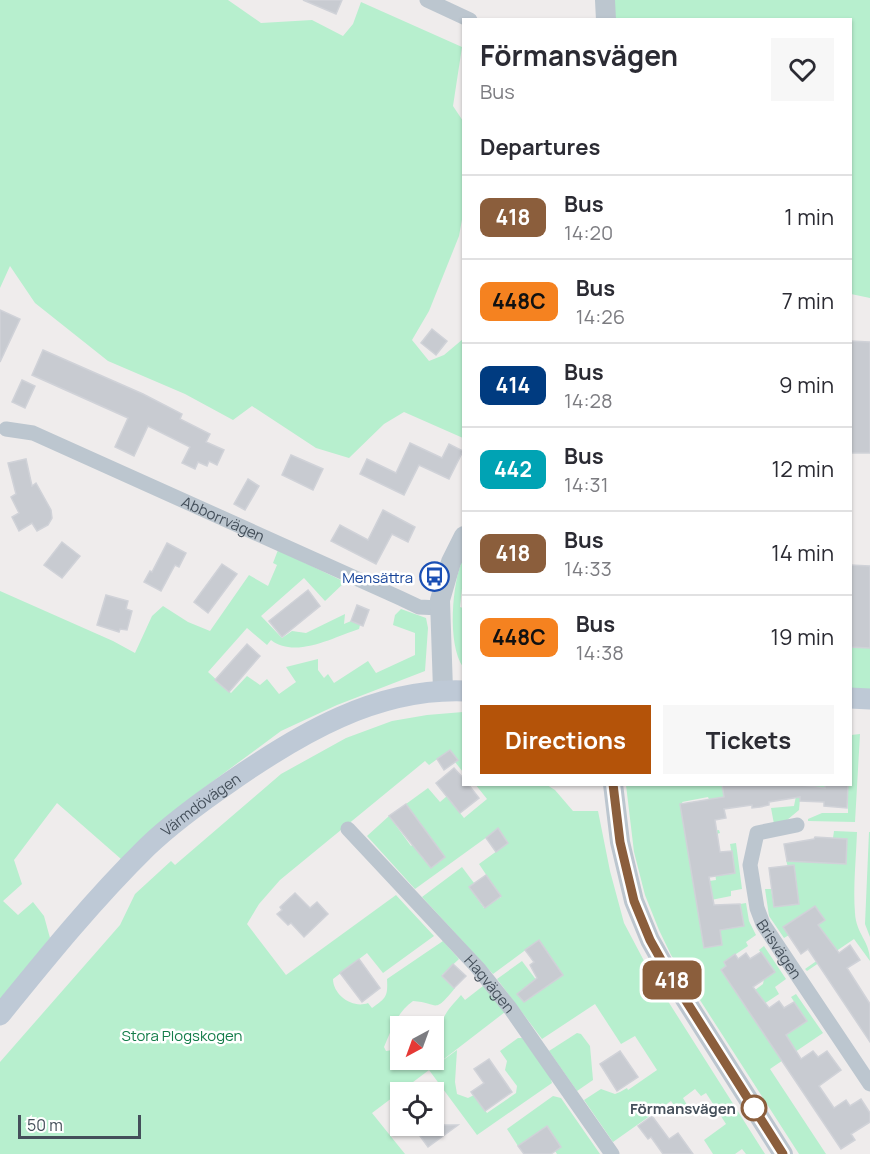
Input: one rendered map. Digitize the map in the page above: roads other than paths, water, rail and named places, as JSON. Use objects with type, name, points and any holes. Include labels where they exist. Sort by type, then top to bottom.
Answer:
[{"type":"main road","name":"Värmdövägen","points":[[0,1015],[94,902],[148,846],[193,808],[276,750],[332,720],[395,698],[453,691]]},
{"type":"main road","points":[[852,698],[870,699]]},
{"type":"street","points":[[427,0],[466,18]]},
{"type":"street","points":[[605,0],[606,18]]},
{"type":"street","name":"Abborrvägen","points":[[6,429],[33,433],[419,607],[440,608]]},
{"type":"street","points":[[453,691],[440,608],[442,588],[462,540]]},
{"type":"street","points":[[613,786],[620,842],[634,901],[650,940],[669,974],[783,1154]]},
{"type":"street","name":"Brisvägen","points":[[797,825],[757,834],[750,865],[757,908],[770,937],[870,1084]]},
{"type":"street","name":"Hagvägen","points":[[348,829],[478,968],[510,1008],[612,1154]]},
{"type":"place","name":"Mensättra","points":[[434,577]]},
{"type":"place","name":"Förmansvägen","points":[[754,1108]]},
{"type":"park label","name":"Stora Plogskogen","points":[[182,1035]]}]
